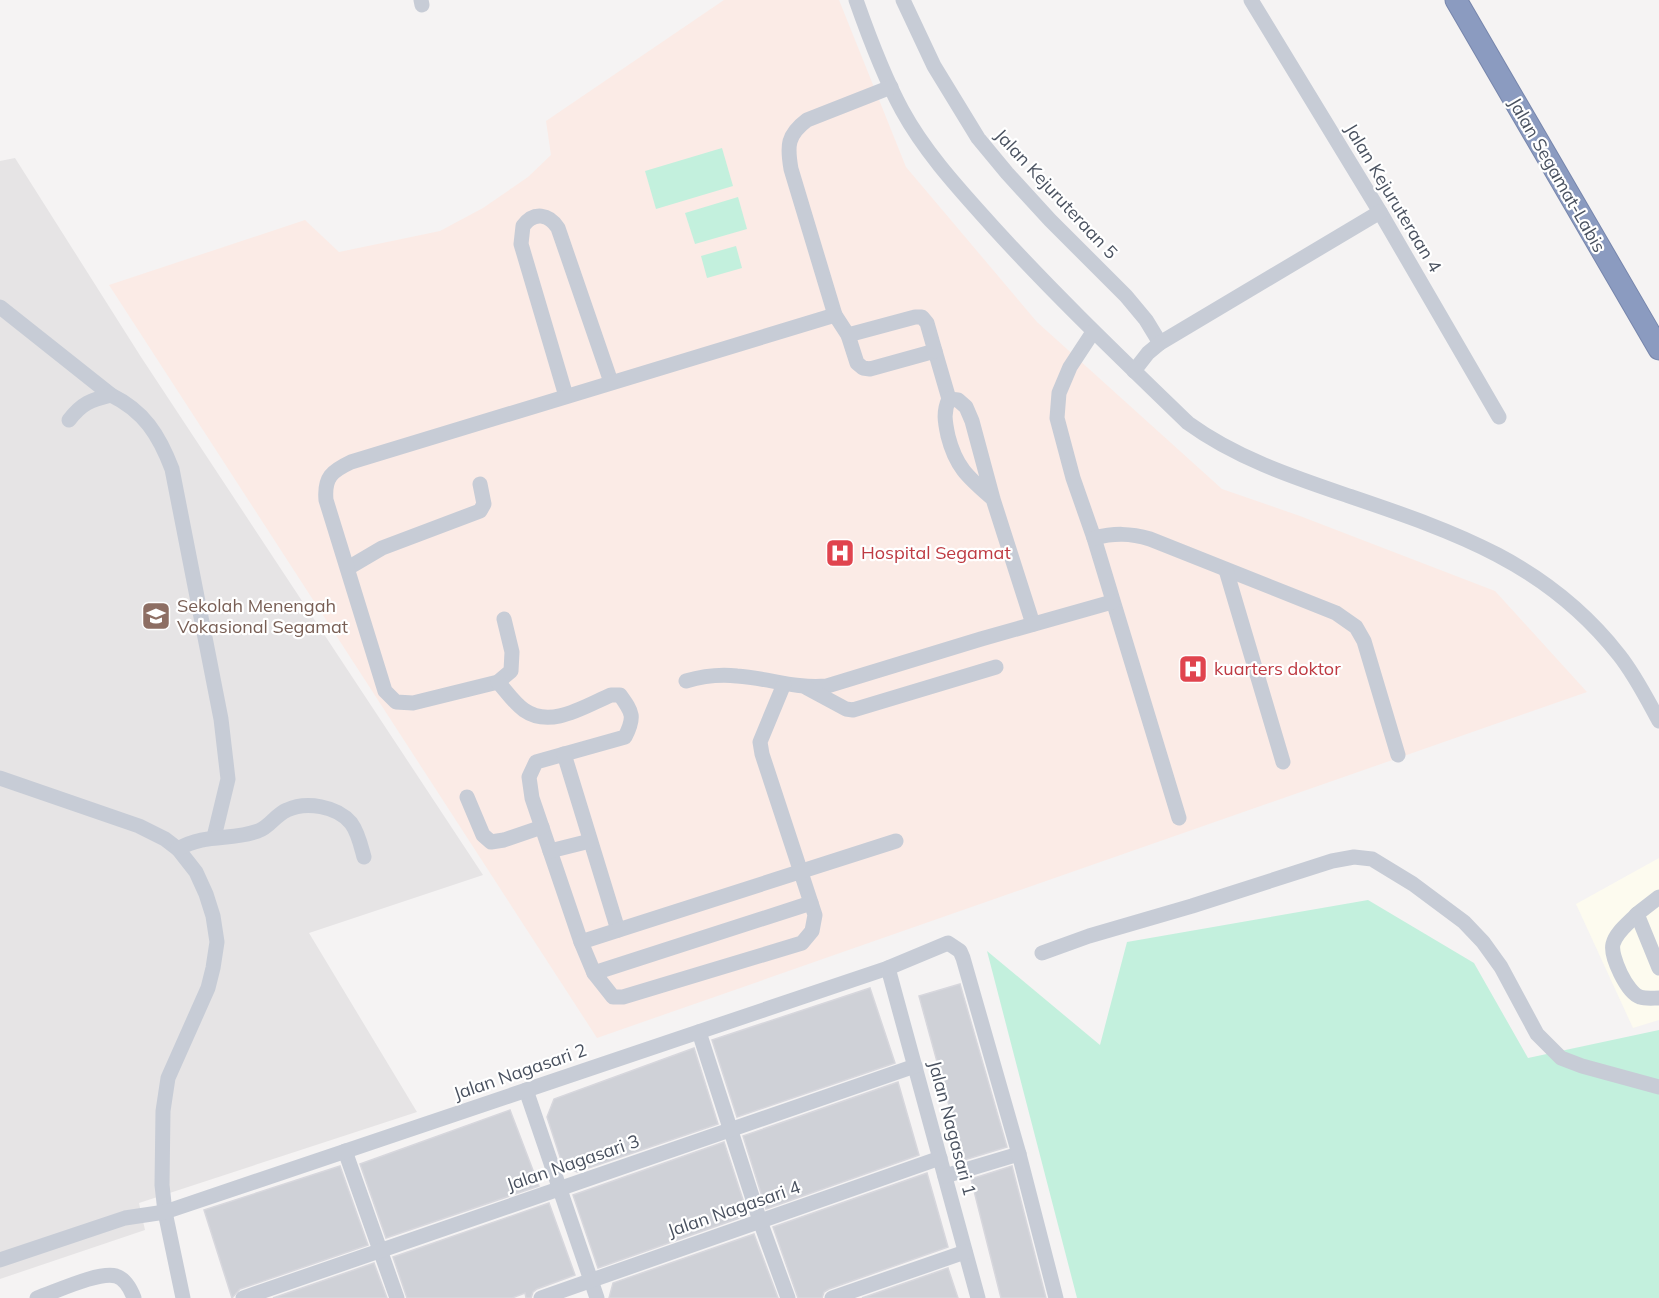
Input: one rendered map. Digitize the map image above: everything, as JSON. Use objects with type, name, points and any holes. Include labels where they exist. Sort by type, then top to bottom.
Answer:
[{"type":"highway","name":"Jalan Segamat-Labis","points":[[1456,0],[1659,349]]},
{"type":"street","points":[[856,0],[903,111],[948,176],[1093,332],[1188,423],[1211,440],[1236,453],[1318,486],[1413,518],[1474,542],[1547,584],[1595,627],[1620,656],[1659,721]]},
{"type":"street","name":"Jalan Kejuruteraan 5","points":[[903,0],[933,66],[978,138],[1006,173],[1050,220],[1126,296],[1146,320],[1160,343]]},
{"type":"street","name":"Jalan Kejuruteraan 4","points":[[1251,0],[1380,212],[1499,417]]},
{"type":"street","points":[[891,87],[807,120],[797,128],[788,150],[791,169],[835,315],[848,335],[857,363],[863,368],[870,369],[935,351]]},
{"type":"street","points":[[1134,371],[1148,352],[1160,343],[1380,212]]},
{"type":"street","points":[[566,396],[521,244],[523,226],[539,215],[550,218],[558,228],[611,382]]},
{"type":"street","points":[[0,307],[111,396],[128,404],[146,421],[163,444],[172,469],[226,755],[228,779],[214,837]]},
{"type":"street","points":[[504,619],[512,651],[511,671],[498,682],[413,703],[396,702],[385,691],[326,500],[325,487],[330,475],[351,462],[835,315]]},
{"type":"street","points":[[848,335],[915,316],[922,317],[927,323],[949,399],[945,408],[944,421],[953,456],[969,478],[993,499]]},
{"type":"street","points":[[1093,332],[1070,367],[1059,393],[1057,418],[1073,478],[1094,538],[1179,818]]},
{"type":"street","points":[[69,420],[78,408],[93,399],[111,396]]},
{"type":"street","points":[[949,399],[958,399],[966,407],[972,421],[993,499],[1033,624]]},
{"type":"street","points":[[348,568],[382,548],[480,511],[484,504],[480,484]]},
{"type":"street","points":[[1094,538],[1111,534],[1131,534],[1175,548],[1336,613],[1356,627],[1371,659],[1398,755]]},
{"type":"street","points":[[1226,570],[1283,762]]},
{"type":"street","points":[[807,688],[845,682],[1112,602]]},
{"type":"street","points":[[686,681],[705,676],[738,676],[807,688],[846,709],[853,710],[996,667]]},
{"type":"street","points":[[498,682],[524,709],[543,718],[558,716],[611,695],[620,695],[631,710],[632,723],[625,737],[536,762],[529,777],[532,798],[581,942],[594,973],[613,998],[802,944],[812,931],[815,915],[760,742],[784,684]]},
{"type":"street","points":[[564,754],[618,930]]},
{"type":"street","points":[[0,778],[139,826],[165,839],[178,849],[196,872],[206,894],[213,916],[217,942],[208,988],[168,1078],[163,1111],[162,1185],[165,1212],[183,1298]]},
{"type":"street","points":[[467,797],[483,835],[491,842],[504,840],[542,826]]},
{"type":"street","points":[[178,849],[187,844],[214,837],[257,832],[266,827],[280,813],[300,806],[321,807],[334,811],[351,823],[356,831],[364,857]]},
{"type":"street","points":[[550,851],[590,841]]},
{"type":"street","points":[[581,942],[896,842]]},
{"type":"street","points":[[1042,953],[1089,936],[1332,861],[1354,857],[1372,859],[1437,901],[1464,922],[1483,942],[1501,967],[1537,1034],[1561,1058],[1659,1087]]},
{"type":"street","points":[[1659,897],[1637,914],[1618,935],[1613,942],[1612,952],[1616,964],[1633,992],[1639,997],[1659,998]]},
{"type":"street","points":[[594,973],[811,903]]},
{"type":"street","points":[[1637,914],[1659,968]]},
{"type":"street","name":"Jalan Nagasari 2","points":[[0,1260],[125,1218],[165,1212],[888,968],[948,943],[960,951],[1019,1154]]},
{"type":"street","name":"Jalan Nagasari 1","points":[[888,968],[978,1298]]},
{"type":"street","points":[[699,1032],[760,1221],[788,1298]]},
{"type":"street","name":"Jalan Nagasari 3","points":[[243,1298],[915,1066]]},
{"type":"street","points":[[526,1090],[597,1298]]},
{"type":"street","points":[[345,1151],[397,1298]]},
{"type":"street","points":[[945,1176],[1019,1154],[1056,1298]]},
{"type":"street","name":"Jalan Nagasari 4","points":[[541,1298],[939,1158]]},
{"type":"street","points":[[832,1298],[965,1252]]},
{"type":"street","points":[[37,1298],[97,1277],[118,1276],[126,1282],[134,1298]]},
{"type":"shaded area","name":"Hospital Segamat","points":[[724,0],[839,0],[906,167],[1037,322],[1222,489],[1300,516],[1495,591],[1587,692],[597,1038],[109,285],[305,220],[339,252],[440,231],[483,208],[528,177],[551,155],[546,121]]},
{"type":"shaded area","name":"Sekolah Menengah Vokasional Segamat","points":[[15,158],[141,357],[483,875],[309,933],[417,1112],[139,1203],[145,1230],[0,1279],[0,161]]},
{"type":"shaded area","points":[[1659,858],[1659,1020],[1633,1028],[1576,904]]},
{"type":"green space","points":[[722,148],[733,186],[656,209],[645,171]]},
{"type":"green space","points":[[738,197],[747,229],[695,244],[685,213]]},
{"type":"green space","points":[[736,246],[742,268],[707,278],[701,256]]},
{"type":"green space","points":[[1368,900],[1474,963],[1528,1058],[1659,1030],[1659,1298],[1077,1298],[987,951],[1100,1045],[1127,942]]},
{"type":"building","points":[[960,984],[1007,1147],[964,1160],[919,996]]},
{"type":"building","points":[[870,988],[895,1063],[737,1117],[712,1040]]},
{"type":"building","points":[[694,1048],[718,1124],[577,1172],[563,1166],[547,1117],[554,1099]]},
{"type":"building","points":[[898,1082],[919,1155],[766,1209],[743,1136]]},
{"type":"building","points":[[510,1110],[539,1186],[386,1238],[360,1164]]},
{"type":"building","points":[[724,1142],[748,1215],[598,1268],[573,1195]]},
{"type":"building","points":[[340,1166],[368,1245],[240,1289],[232,1298],[204,1210]]},
{"type":"building","points":[[1012,1166],[1046,1298],[1001,1298],[971,1179]]},
{"type":"building","points":[[927,1173],[948,1247],[829,1289],[824,1292],[822,1298],[798,1298],[773,1227]]},
{"type":"building","points":[[549,1203],[575,1275],[537,1289],[531,1298],[526,1298],[525,1293],[512,1298],[407,1298],[393,1257]]},
{"type":"building","points":[[754,1234],[778,1298],[609,1298],[613,1283]]},
{"type":"building","points":[[374,1263],[387,1298],[273,1298]]},
{"type":"building","points":[[948,1268],[958,1298],[862,1298]]},
{"type":"place","name":"Hospital Segamat","points":[[840,553]]},
{"type":"place","name":"Sekolah Menengah Vokasional Segamat","points":[[156,616]]},
{"type":"place","name":"kuarters doktor","points":[[1193,669]]}]
